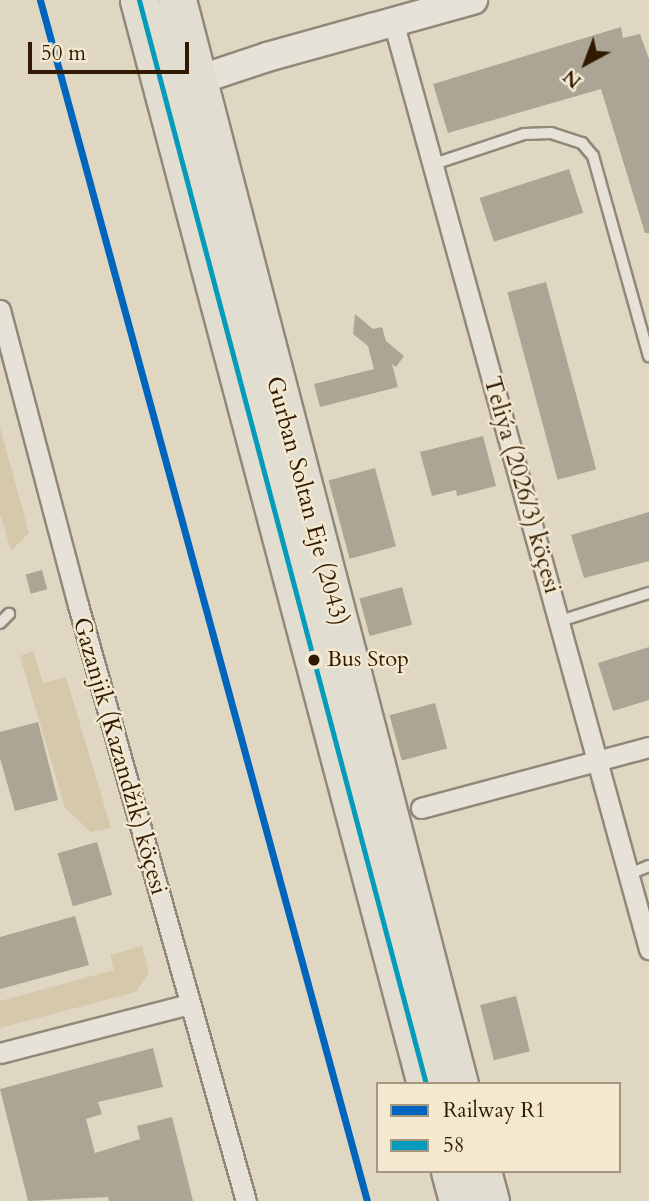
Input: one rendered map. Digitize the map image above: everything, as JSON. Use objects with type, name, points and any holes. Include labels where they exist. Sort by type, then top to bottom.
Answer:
[{"type":"highway","name":"Gurban Soltan Eje (2043)","points":[[139,0],[425,1082]]},
{"type":"highway","name":"Gurban Soltan Eje (2043)","points":[[177,0],[458,1082]]},
{"type":"highway","points":[[451,1173],[458,1201]]},
{"type":"highway","points":[[483,1173],[490,1201]]},
{"type":"street","points":[[162,92],[393,21],[473,0]]},
{"type":"street","name":"Teliýa (2026/3) köçesi","points":[[393,21],[431,165],[600,762],[649,949]]},
{"type":"street","name":"Gazanjik (Kazandžik) köçesi","points":[[0,310],[189,1004],[246,1201]]},
{"type":"street","points":[[421,808],[649,747]]},
{"type":"street","points":[[0,1053],[189,1004]]},
{"type":"lane","points":[[431,165],[524,134],[551,133],[582,143],[593,156],[649,356]]},
{"type":"lane","points":[[561,621],[649,593]]},
{"type":"lane","points":[[0,623],[9,614]]},
{"type":"lane","points":[[629,874],[649,866]]},
{"type":"shaded area","points":[[0,427],[29,533],[11,551],[0,514]]},
{"type":"shaded area","points":[[33,651],[43,683],[66,677],[111,828],[91,832],[65,808],[20,656]]},
{"type":"shaded area","points":[[142,946],[149,972],[136,992],[0,1028],[0,1001],[114,970],[110,955]]},
{"type":"building","points":[[621,27],[623,38],[640,34],[649,59],[649,233],[645,233],[601,89],[448,133],[433,84]]},
{"type":"building","points":[[569,169],[583,213],[494,242],[480,198]]},
{"type":"building","points":[[546,282],[596,469],[558,480],[507,292]]},
{"type":"building","points":[[355,314],[373,329],[382,327],[386,341],[404,356],[396,367],[392,364],[398,387],[320,407],[314,384],[374,369],[368,346],[353,334]]},
{"type":"building","points":[[483,436],[496,486],[457,496],[456,490],[432,496],[420,452]]},
{"type":"building","points":[[375,468],[396,546],[350,559],[329,480]]},
{"type":"building","points":[[649,512],[649,561],[584,578],[571,535]]},
{"type":"building","points":[[42,570],[47,589],[31,594],[26,574]]},
{"type":"building","points":[[402,587],[412,625],[370,636],[359,598]]},
{"type":"building","points":[[649,647],[649,700],[613,711],[598,663]]},
{"type":"building","points":[[435,703],[447,748],[402,761],[390,715]]},
{"type":"building","points":[[38,722],[58,800],[15,811],[0,758],[0,732]]},
{"type":"building","points":[[97,842],[112,895],[73,906],[58,853]]},
{"type":"building","points":[[75,916],[89,965],[0,989],[0,937]]},
{"type":"building","points":[[516,996],[530,1051],[494,1060],[480,1005]]},
{"type":"building","points":[[153,1048],[163,1087],[98,1102],[102,1114],[86,1119],[95,1153],[140,1139],[137,1126],[172,1117],[193,1201],[109,1201],[108,1197],[28,1201],[0,1089]]},
{"type":"rail line","name":"R1","points":[[40,0],[367,1201]]},
{"type":"transit line","name":"58","points":[[139,0],[425,1082]]},
{"type":"place","name":"Bus Stop","points":[[314,660]]}]
